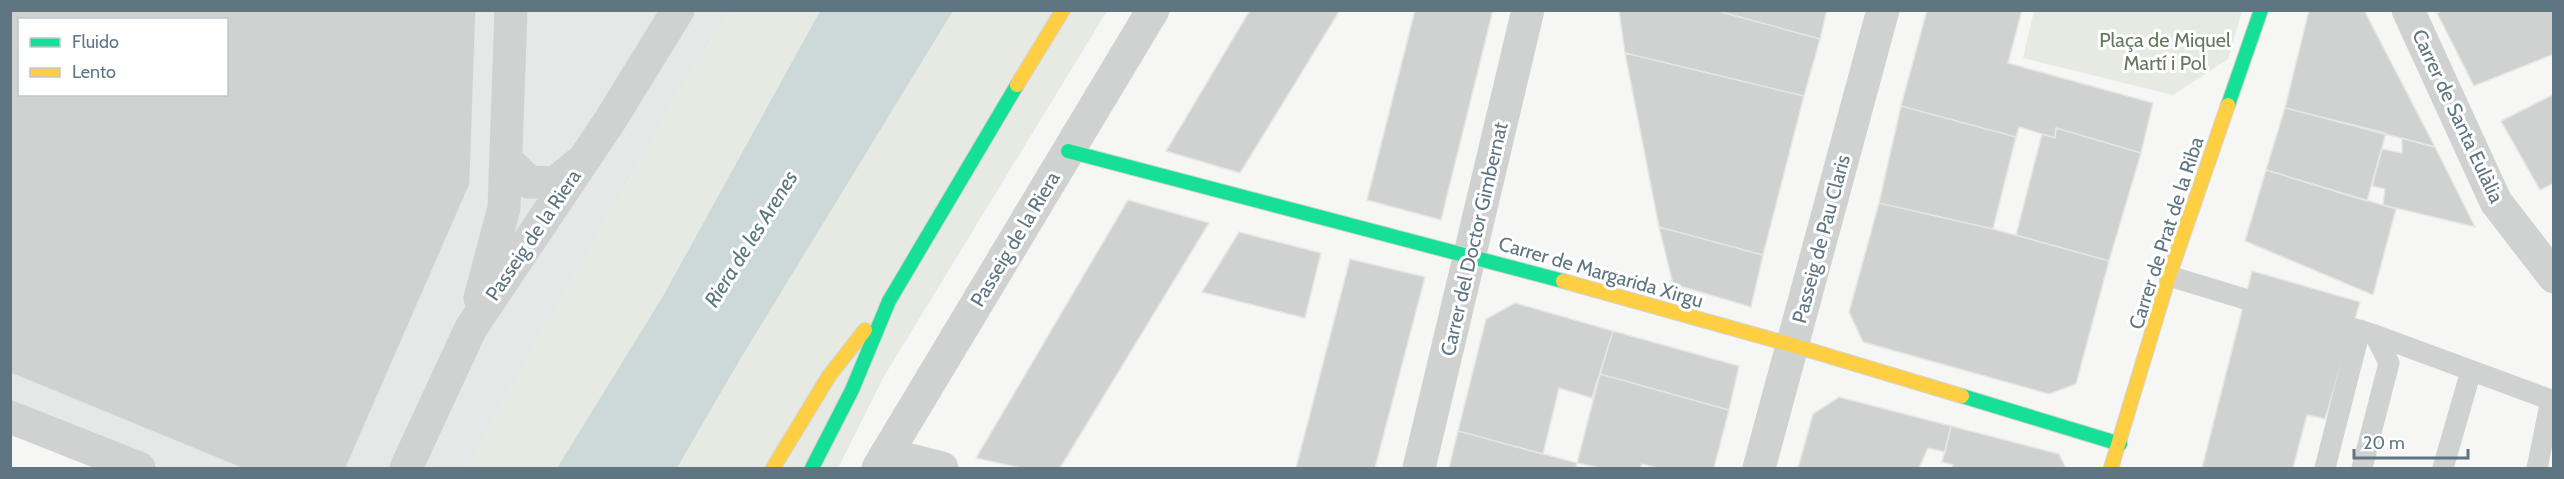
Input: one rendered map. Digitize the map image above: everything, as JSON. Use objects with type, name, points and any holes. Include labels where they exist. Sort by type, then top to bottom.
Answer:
[{"type":"street","points":[[471,328],[504,208],[511,10]]},
{"type":"street","name":"Passeig de la Riera","points":[[406,468],[471,328],[585,158],[678,10]]},
{"type":"street","points":[[812,468],[852,390],[889,301],[1063,10]]},
{"type":"street","name":"Passeig de la Riera","points":[[882,461],[1153,10]]},
{"type":"street","name":"Carrer del Doctor Gimbernat","points":[[1419,468],[1528,10]]},
{"type":"street","name":"Passeig de Pau Claris","points":[[1759,468],[1883,10]]},
{"type":"street","name":"Carrer de Prat de la Riba","points":[[2111,468],[2169,276],[2261,10]]},
{"type":"street","name":"Carrer de Santa Eulàlia","points":[[2408,10],[2496,202],[2553,277]]},
{"type":"street","name":"Carrer de Margarida Xirgu","points":[[1068,151],[1470,255],[1792,345],[2120,444]]},
{"type":"street","points":[[506,160],[529,182],[555,183],[585,158]]},
{"type":"street","points":[[773,468],[829,376],[889,301]]},
{"type":"street","points":[[10,417],[75,456],[139,468]]},
{"type":"street","points":[[882,461],[942,468]]},
{"type":"lane","points":[[2169,276],[2246,298]]},
{"type":"lane","points":[[2362,331],[2551,400],[2537,468]]},
{"type":"lane","points":[[2325,468],[2362,331]]},
{"type":"lane","points":[[2362,331],[2389,363],[2362,468]]},
{"type":"lane","points":[[2443,468],[2471,371]]},
{"type":"shaded area","points":[[10,11],[731,11],[689,75],[487,431],[470,468],[95,468],[11,435]]},
{"type":"green space","points":[[731,11],[820,11],[663,296],[557,468],[470,468],[487,431],[689,75]]},
{"type":"green space","points":[[953,11],[1107,11],[883,378],[838,468],[677,468],[741,358]]},
{"type":"green space","name":"Plaça de Miquel Martí i Pol","points":[[2034,11],[2242,11],[2228,59],[2173,95],[2023,58]]},
{"type":"water","name":"Riera de les Arenes","points":[[820,11],[953,11],[741,358],[677,468],[557,468],[663,296]]},
{"type":"building","points":[[10,10],[476,10],[470,184],[346,468],[241,468],[10,373]]},
{"type":"building","points":[[1250,10],[1340,10],[1240,173],[1166,151]]},
{"type":"building","points":[[1415,10],[1493,10],[1441,220],[1367,200]]},
{"type":"building","points":[[1619,10],[1714,10],[1820,39],[1804,96],[1625,53]]},
{"type":"building","points":[[1714,10],[1827,10],[1820,39]]},
{"type":"building","points":[[1927,10],[2022,10],[2008,63],[2153,103],[2141,153],[2056,128],[2055,138],[2019,127],[2016,137],[1901,106]]},
{"type":"building","points":[[2309,10],[2364,10],[2435,147],[2285,108]]},
{"type":"building","points":[[2442,10],[2554,10],[2554,54],[2474,86],[2437,13]]},
{"type":"building","points":[[1625,53],[1804,96],[1763,255],[1659,227]]},
{"type":"building","points":[[2554,94],[2554,183],[2540,190],[2501,121]]},
{"type":"building","points":[[1901,106],[2016,137],[1993,229],[1879,203]]},
{"type":"building","points":[[2285,108],[2386,133],[2367,201],[2266,170]]},
{"type":"building","points":[[2056,128],[2141,153],[2109,261],[2016,235],[2042,134],[2055,138]]},
{"type":"building","points":[[2402,138],[2435,147],[2475,227],[2383,205],[2385,189],[2372,186],[2382,149],[2402,153]]},
{"type":"building","points":[[2266,170],[2396,209],[2373,295],[2245,241]]},
{"type":"building","points":[[1128,200],[1209,223],[1060,468],[1021,468],[976,458]]},
{"type":"building","points":[[1879,203],[1993,229],[2109,261],[2076,384],[2049,394],[1863,342],[1849,312]]},
{"type":"building","points":[[1659,227],[1763,255],[1751,307],[1673,284]]},
{"type":"building","points":[[1239,232],[1321,253],[1305,318],[1202,292]]},
{"type":"building","points":[[1350,259],[1425,277],[1375,468],[1296,468]]},
{"type":"building","points":[[2252,271],[2360,302],[2325,419],[2307,415],[2293,468],[2202,468]]},
{"type":"building","points":[[1515,303],[1613,331],[1592,398],[1559,388],[1543,454],[1458,431],[1486,319]]},
{"type":"building","points":[[1613,331],[1739,366],[1729,410],[1600,374]]},
{"type":"building","points":[[1600,374],[1729,410],[1714,468],[1658,468],[1642,464],[1640,468],[1600,468],[1577,463]]},
{"type":"building","points":[[1839,397],[1951,426],[1945,452],[1928,448],[1919,468],[1798,468],[1813,414]]},
{"type":"building","points":[[1951,426],[2059,454],[2066,468],[1952,468],[1953,465],[1942,462]]},
{"type":"building","points":[[1458,431],[1577,463],[1576,468],[1449,468]]},
{"type":"traffic: fast","points":[[2228,105],[2261,10]]},
{"type":"traffic: fast","points":[[812,468],[852,390],[889,301],[1017,85]]},
{"type":"traffic: fast","points":[[1068,151],[1563,281]]},
{"type":"traffic: fast","points":[[1962,396],[2120,444]]},
{"type":"traffic: slow","points":[[1017,85],[1063,10]]},
{"type":"traffic: slow","points":[[2111,468],[2169,276],[2228,105]]},
{"type":"traffic: slow","points":[[1563,281],[1792,345],[1962,396]]},
{"type":"traffic: slow","points":[[773,468],[829,376],[865,330]]}]
